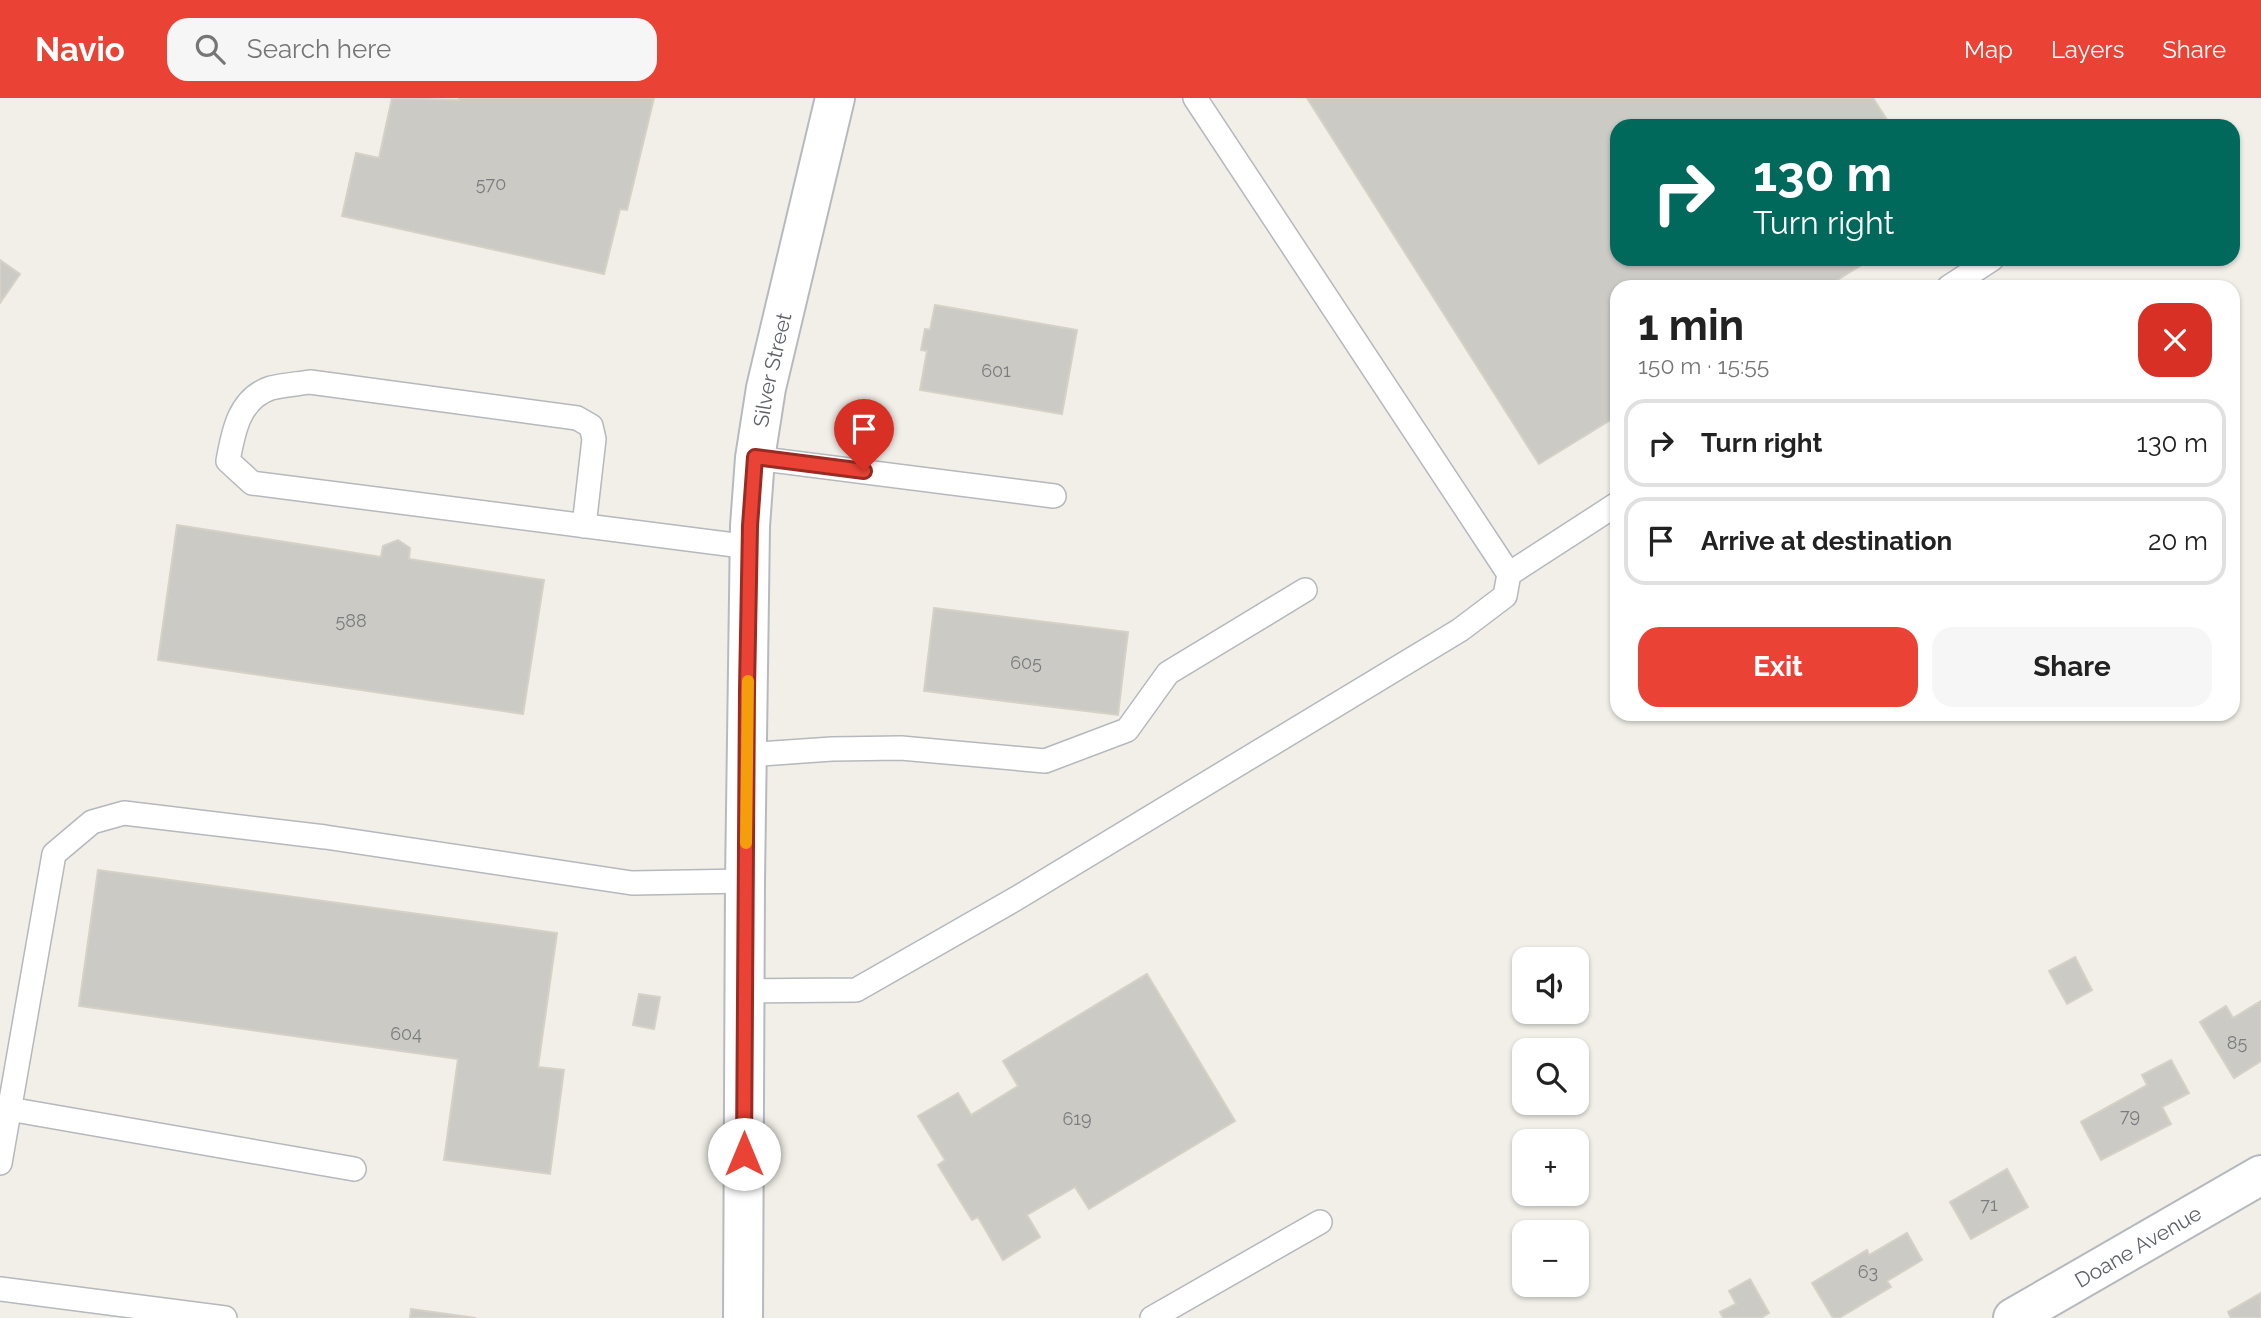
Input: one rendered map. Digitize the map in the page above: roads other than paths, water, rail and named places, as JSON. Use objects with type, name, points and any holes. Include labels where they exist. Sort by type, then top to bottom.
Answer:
[{"type":"street","name":"Silver Street","points":[[743,1318],[746,755],[750,547],[755,457],[766,388],[835,98]]},
{"type":"street","name":"Doane Avenue","points":[[2013,1318],[2261,1175]]},
{"type":"lane","points":[[744,991],[856,990],[1029,891],[1460,630],[1505,596],[1509,574],[1195,98]]},
{"type":"lane","points":[[1960,280],[1981,266]]},
{"type":"lane","points":[[584,526],[594,439],[591,426],[577,418],[310,382],[270,389],[249,400],[234,429],[228,461],[252,482],[584,526],[750,547]]},
{"type":"lane","points":[[755,457],[1054,496]]},
{"type":"lane","points":[[1509,574],[1610,508]]},
{"type":"lane","points":[[746,755],[832,749],[901,748],[1045,761],[1127,730],[1168,673],[1305,590]]},
{"type":"lane","points":[[0,1163],[54,854],[92,822],[124,813],[325,837],[632,883],[745,881]]},
{"type":"lane","points":[[9,1110],[354,1169]]},
{"type":"lane","points":[[1152,1318],[1320,1222]]},
{"type":"lane","points":[[0,1289],[225,1318]]}]
